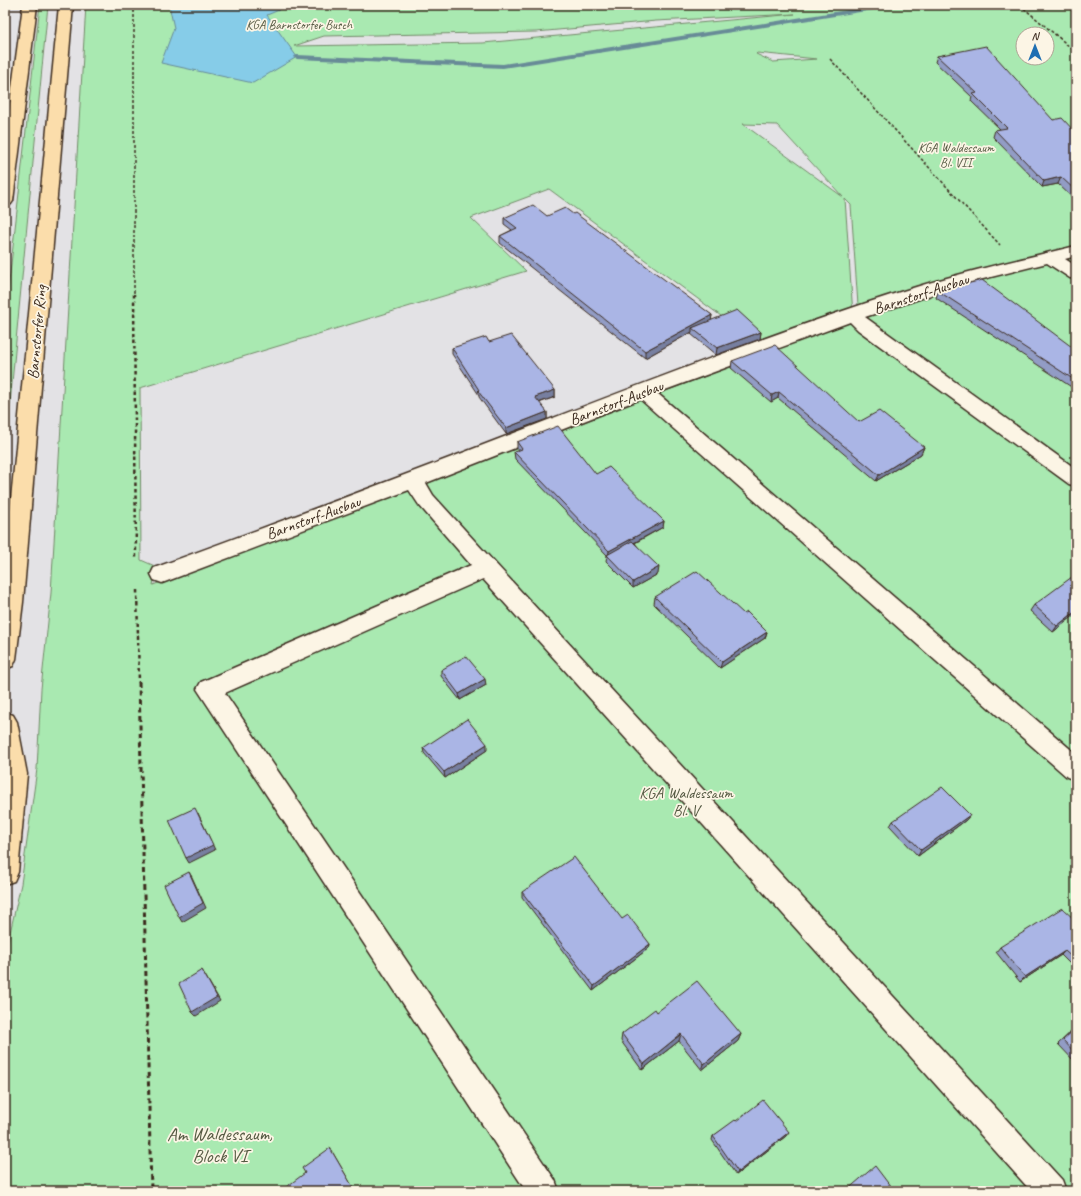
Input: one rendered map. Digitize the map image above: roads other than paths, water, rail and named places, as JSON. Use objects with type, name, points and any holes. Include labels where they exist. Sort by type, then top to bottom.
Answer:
[{"type":"highway","points":[[5,201],[30,5]]},
{"type":"highway","name":"Barnstorfer Ring","points":[[5,659],[12,602],[66,5]]},
{"type":"highway","points":[[5,722],[15,774],[5,872]]},
{"type":"lane","name":"Barnstorf-Ausbau","points":[[162,574],[413,480],[643,391],[806,331],[906,296],[962,279],[1076,251]]},
{"type":"lane","points":[[1052,258],[1076,274]]},
{"type":"lane","points":[[853,315],[864,326],[1076,479]]},
{"type":"lane","points":[[643,391],[1076,769]]},
{"type":"lane","points":[[413,480],[426,500],[486,568],[1051,1191]]},
{"type":"lane","points":[[486,568],[209,689],[544,1191]]},
{"type":"water","points":[[169,5],[274,5],[279,10],[267,15],[297,57],[253,83],[161,63],[174,28]]},
{"type":"waterway","points":[[297,57],[503,66],[892,5]]},
{"type":"park label","name":"KGA Barnstorfer Busch","points":[[299,24]]},
{"type":"park label","name":"KGA Waldessaum Bl. VII","points":[[956,154]]},
{"type":"park label","name":"KGA Waldessaum Bl. V","points":[[686,801]]},
{"type":"park label","name":"Am Waldessaum, Block VI","points":[[220,1144]]}]
